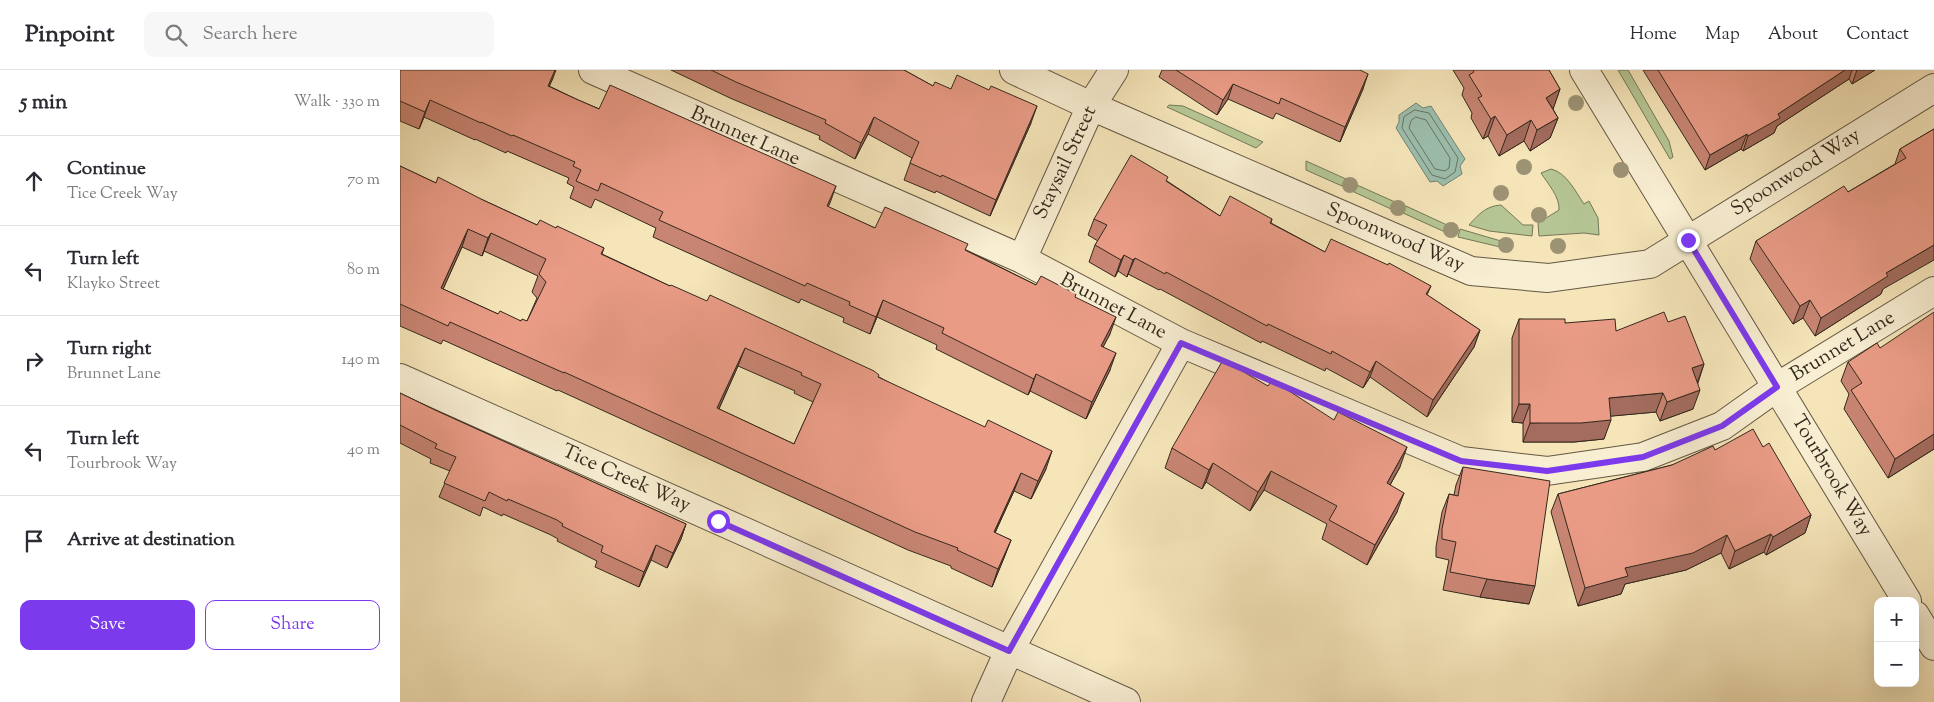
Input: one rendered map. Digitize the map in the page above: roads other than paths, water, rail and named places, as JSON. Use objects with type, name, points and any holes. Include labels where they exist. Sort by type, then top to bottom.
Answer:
[{"type":"street","name":"Brunnet Lane","points":[[593,70],[1022,259],[1181,343],[1461,461],[1547,471],[1643,457],[1722,426],[1777,387],[1934,291]]},
{"type":"street","name":"Spoonwood Way","points":[[1014,70],[1091,106],[1471,271],[1548,278],[1650,264],[1934,88]]},
{"type":"street","name":"Staysail Street","points":[[1022,259],[1091,106],[1114,70]]},
{"type":"street","name":"Tourbrook Way","points":[[1584,70],[1905,597]]},
{"type":"street","points":[[986,702],[1009,651],[1181,343]]},
{"type":"street","name":"Tice Creek Way","points":[[400,378],[1126,702]]},
{"type":"street","points":[[1919,622],[1934,646]]},
{"type":"water","points":[[1416,103],[1423,108],[1431,106],[1465,159],[1460,166],[1462,174],[1443,186],[1437,181],[1430,182],[1396,128],[1399,122],[1399,115]]}]
